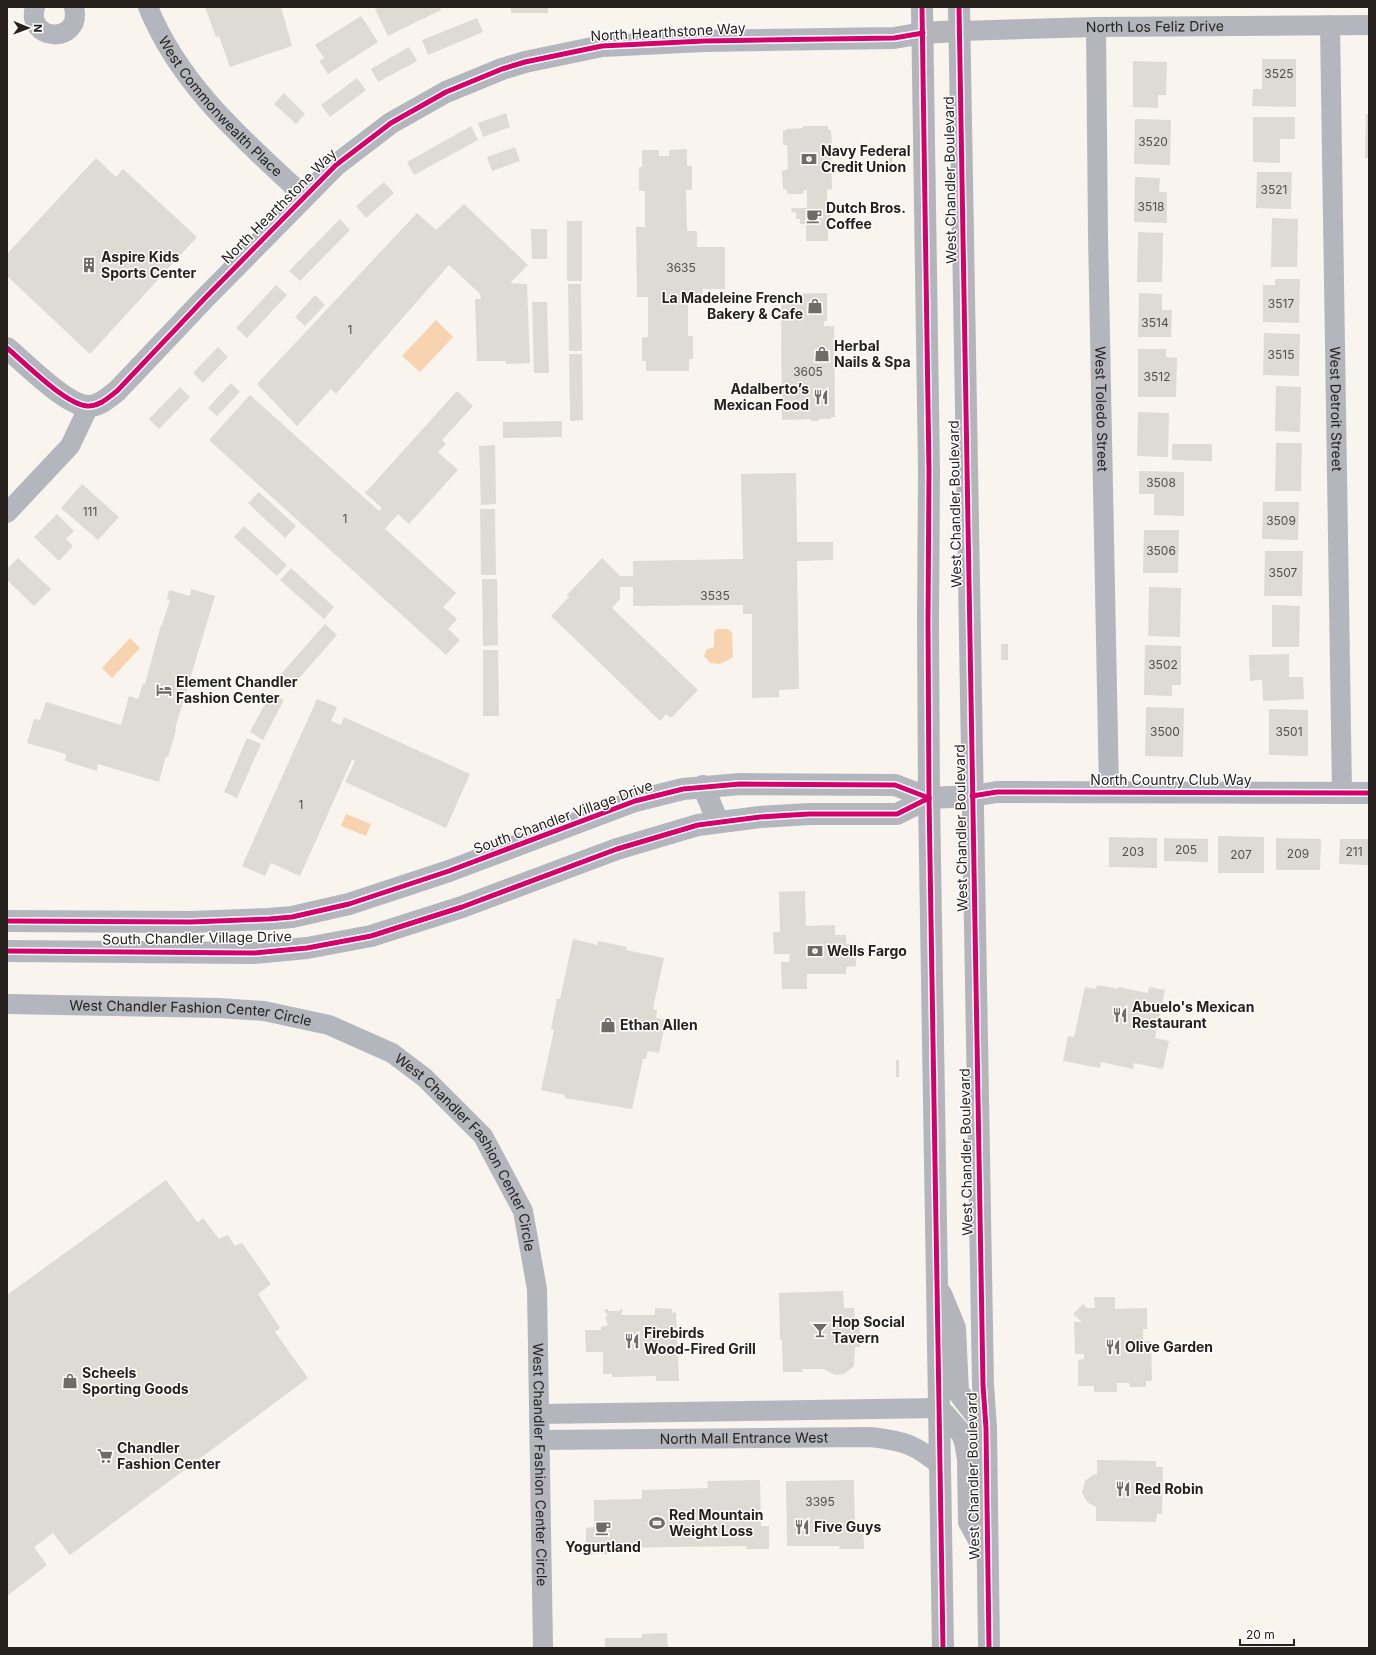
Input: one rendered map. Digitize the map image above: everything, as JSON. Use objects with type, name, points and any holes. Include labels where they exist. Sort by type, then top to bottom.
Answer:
[{"type":"main road","name":"West Chandler Boulevard","points":[[922,7],[941,32],[972,796],[983,1378],[986,1428],[989,1648]]},
{"type":"main road","name":"West Chandler Boulevard","points":[[943,1648],[936,1282],[930,798],[928,629],[929,471],[941,32],[959,7]]},
{"type":"main road","points":[[936,1282],[955,1328],[958,1392],[986,1428]]},
{"type":"main road","points":[[939,1408],[962,1434],[965,1442],[968,1459],[969,1522],[988,1556]]},
{"type":"street","points":[[35,7],[34,18],[36,24],[41,29],[53,35],[67,31],[72,26],[75,20],[74,7]]},
{"type":"street","name":"West Commonwealth Place","points":[[148,7],[166,43],[186,76],[222,118],[304,196]]},
{"type":"street","name":"North Los Feliz Drive","points":[[941,32],[1096,27],[1369,24]]},
{"type":"street","name":"West Detroit Street","points":[[1330,25],[1342,793]]},
{"type":"street","name":"West Toledo Street","points":[[1096,27],[1098,243],[1109,791]]},
{"type":"street","name":"North Hearthstone Way","points":[[89,406],[105,401],[118,391],[206,297],[304,196],[336,166],[391,123],[408,112],[474,80],[525,62],[579,50],[626,44],[894,38],[941,32]]},
{"type":"street","points":[[7,348],[65,397],[89,406],[70,446],[7,513]]},
{"type":"street","name":"South Chandler Village Drive","points":[[7,920],[191,922],[262,920],[292,917],[349,904],[449,871],[635,801],[663,793],[703,786],[772,784],[895,785],[930,798]]},
{"type":"street","points":[[703,786],[718,822]]},
{"type":"street","name":"North Country Club Way","points":[[930,798],[972,796],[997,792],[1109,791],[1369,793]]},
{"type":"street","name":"South Chandler Village Drive","points":[[7,950],[254,953],[328,945],[371,936],[416,922],[617,849],[698,825],[809,814],[897,814],[930,798]]},
{"type":"street","name":"West Chandler Fashion Center Circle","points":[[7,1004],[219,1008],[264,1011],[329,1025],[392,1054],[425,1078],[483,1136],[523,1211],[537,1289],[543,1648]]},
{"type":"street","name":"North Mall Entrance West","points":[[540,1414],[939,1408]]},
{"type":"street","name":"North Mall Entrance West","points":[[540,1440],[871,1436],[907,1442],[940,1465]]},
{"type":"shaded area","points":[[436,320],[453,337],[420,372],[402,356]]},
{"type":"shaded area","points":[[716,629],[728,629],[732,633],[733,657],[720,664],[710,663],[704,656],[707,649],[714,647],[714,633]]},
{"type":"shaded area","points":[[130,638],[140,648],[112,678],[102,668]]},
{"type":"shaded area","points":[[346,814],[371,824],[366,836],[341,826]]},
{"type":"building","points":[[205,7],[281,7],[292,46],[230,67],[219,36],[216,37]]},
{"type":"building","points":[[380,7],[440,7],[441,10],[388,36],[375,9]]},
{"type":"building","points":[[511,7],[548,7],[548,13],[511,13]]},
{"type":"building","points":[[361,16],[378,42],[328,74],[319,61],[324,58],[315,45]]},
{"type":"building","points":[[477,18],[483,32],[428,55],[422,40]]},
{"type":"building","points":[[409,47],[417,61],[378,82],[371,69]]},
{"type":"building","points":[[1262,59],[1296,59],[1296,107],[1252,106],[1253,89],[1262,89]]},
{"type":"building","points":[[1133,61],[1167,62],[1166,95],[1158,95],[1158,108],[1133,107]]},
{"type":"building","points":[[357,78],[366,90],[330,117],[321,105]]},
{"type":"building","points":[[284,93],[305,114],[296,124],[274,104]]},
{"type":"building","points":[[506,113],[510,127],[483,137],[478,123]]},
{"type":"building","points":[[1366,114],[1369,114],[1369,158],[1365,158]]},
{"type":"building","points":[[1253,117],[1295,117],[1295,139],[1280,139],[1280,163],[1253,162]]},
{"type":"building","points":[[1135,119],[1171,120],[1170,165],[1134,164]]},
{"type":"building","points":[[471,126],[478,140],[414,175],[407,162]]},
{"type":"building","name":"Navy Federal Credit Union","points":[[803,126],[828,126],[828,130],[831,130],[832,149],[828,149],[831,150],[832,189],[827,190],[827,207],[831,208],[831,223],[828,224],[828,241],[806,241],[806,224],[800,224],[800,219],[796,219],[796,213],[792,212],[791,208],[807,208],[807,190],[804,190],[803,194],[788,194],[786,189],[783,189],[782,171],[788,169],[787,145],[783,145],[783,130],[786,131],[786,129],[803,128]]},
{"type":"building","points":[[515,147],[520,161],[492,171],[487,157]]},
{"type":"building","points":[[687,149],[687,166],[692,166],[692,190],[686,190],[687,231],[697,231],[697,247],[725,247],[725,289],[703,289],[702,295],[688,295],[688,336],[693,336],[693,359],[689,359],[689,371],[646,371],[646,361],[642,361],[642,338],[648,337],[648,297],[637,297],[636,227],[645,227],[645,191],[639,191],[639,167],[642,167],[642,150],[659,150],[659,156],[669,156],[669,150]]},
{"type":"building","points":[[889,156],[892,156],[893,166],[889,166]]},
{"type":"building","name":"Aspire Kids Sports Center","points":[[96,158],[116,177],[123,169],[197,237],[90,354],[7,276],[7,254]]},
{"type":"building","points":[[1257,172],[1292,172],[1291,209],[1256,208]]},
{"type":"building","points":[[1135,177],[1160,178],[1159,192],[1167,192],[1167,223],[1134,222]]},
{"type":"building","points":[[384,182],[394,193],[366,218],[356,206]]},
{"type":"building","points":[[464,204],[528,265],[510,283],[527,284],[530,363],[506,364],[506,361],[477,361],[475,299],[481,299],[480,294],[449,265],[336,394],[331,389],[297,426],[257,384],[417,213],[436,230]]},
{"type":"building","points":[[1272,218],[1298,219],[1297,267],[1271,267]]},
{"type":"building","points":[[340,219],[350,230],[300,281],[289,271]]},
{"type":"building","points":[[567,221],[582,221],[582,281],[567,281]]},
{"type":"building","points":[[531,229],[547,229],[547,259],[532,259]]},
{"type":"building","points":[[1138,232],[1163,233],[1162,282],[1137,282]]},
{"type":"building","points":[[1275,279],[1300,279],[1299,323],[1263,322],[1263,285],[1275,285]]},
{"type":"building","points":[[568,284],[581,284],[582,351],[569,351]]},
{"type":"building","points":[[276,285],[287,295],[247,338],[236,328]]},
{"type":"building","points":[[827,293],[827,321],[824,321],[824,326],[834,326],[835,417],[831,417],[831,419],[819,419],[819,421],[811,421],[811,419],[782,420],[781,294]]},
{"type":"building","points":[[1139,293],[1162,294],[1162,310],[1172,310],[1171,337],[1138,337]]},
{"type":"building","points":[[315,295],[325,305],[305,326],[295,317]]},
{"type":"building","points":[[532,302],[547,302],[549,373],[534,373]]},
{"type":"building","points":[[1264,333],[1300,334],[1299,376],[1263,375]]},
{"type":"building","points":[[218,347],[228,357],[203,383],[193,373]]},
{"type":"building","points":[[1138,349],[1166,349],[1166,357],[1177,358],[1176,397],[1138,397]]},
{"type":"building","points":[[569,354],[582,354],[583,420],[570,421]]},
{"type":"building","points":[[231,383],[240,392],[217,416],[208,408]]},
{"type":"building","points":[[1276,386],[1301,387],[1300,432],[1275,431]]},
{"type":"building","points":[[180,387],[190,397],[159,429],[149,419]]},
{"type":"building","points":[[457,391],[473,406],[442,440],[446,444],[438,452],[458,470],[409,524],[398,514],[385,529],[456,593],[443,607],[457,619],[448,629],[460,640],[446,655],[209,440],[250,395],[379,511],[382,508],[365,493]]},
{"type":"building","points":[[1138,412],[1169,413],[1168,457],[1137,456]]},
{"type":"building","points":[[562,421],[562,437],[503,438],[503,422]]},
{"type":"building","points":[[1276,443],[1302,443],[1301,491],[1275,491]]},
{"type":"building","points":[[1172,444],[1212,444],[1212,461],[1172,460]]},
{"type":"building","points":[[495,445],[496,504],[481,505],[479,446]]},
{"type":"building","points":[[1139,471],[1184,472],[1184,516],[1154,515],[1154,494],[1139,494]]},
{"type":"building","points":[[796,473],[797,542],[833,542],[833,560],[797,561],[799,689],[779,690],[779,697],[752,698],[752,614],[743,614],[743,605],[633,606],[633,587],[620,587],[620,599],[612,608],[698,690],[671,718],[666,714],[660,721],[551,616],[569,597],[567,595],[602,558],[620,576],[633,576],[633,561],[743,559],[741,474]]},
{"type":"building","points":[[82,484],[119,517],[98,540],[61,508]]},
{"type":"building","points":[[259,492],[296,526],[285,538],[248,503]]},
{"type":"building","points":[[1263,502],[1299,502],[1298,540],[1262,539]]},
{"type":"building","points":[[480,509],[495,509],[496,575],[481,575]]},
{"type":"building","points":[[57,514],[74,531],[66,539],[73,546],[59,561],[34,537]]},
{"type":"building","points":[[244,526],[287,565],[277,576],[234,537]]},
{"type":"building","points":[[1144,530],[1179,530],[1178,573],[1143,573]]},
{"type":"building","points":[[1265,551],[1303,551],[1302,596],[1264,596]]},
{"type":"building","points":[[18,558],[51,589],[34,606],[7,580],[7,569]]},
{"type":"building","points":[[291,568],[334,607],[324,619],[280,580]]},
{"type":"building","points":[[482,579],[497,579],[498,645],[483,646]]},
{"type":"building","points":[[1149,587],[1181,588],[1180,637],[1148,636]]},
{"type":"building","name":"Element Chandler Fashion Center","points":[[191,589],[215,596],[168,757],[166,756],[159,782],[98,764],[97,771],[65,761],[66,754],[27,743],[34,719],[40,720],[46,702],[121,725],[129,696],[138,699],[143,683],[145,684],[161,625],[170,600],[167,599],[169,590],[190,596]]},
{"type":"building","points":[[1272,605],[1300,606],[1299,647],[1272,647]]},
{"type":"building","points":[[325,624],[337,635],[293,685],[281,674]]},
{"type":"building","points":[[1001,644],[1008,644],[1008,660],[1001,660]]},
{"type":"building","points":[[1145,645],[1181,646],[1181,685],[1172,685],[1172,696],[1144,695]]},
{"type":"building","points":[[483,650],[498,650],[499,716],[483,716]]},
{"type":"building","points":[[1289,654],[1289,677],[1303,677],[1304,699],[1263,701],[1262,680],[1250,681],[1249,655]]},
{"type":"building","points":[[271,693],[284,700],[263,740],[250,732]]},
{"type":"building","points":[[317,699],[337,707],[331,721],[341,725],[344,717],[470,774],[446,828],[345,782],[355,761],[352,760],[300,876],[271,863],[265,876],[242,866]]},
{"type":"building","points":[[1146,707],[1184,708],[1183,757],[1145,756]]},
{"type":"building","points":[[1269,709],[1308,710],[1308,756],[1269,755]]},
{"type":"building","points":[[247,738],[261,744],[237,798],[224,792]]},
{"type":"building","points":[[1218,836],[1264,837],[1264,873],[1218,873]]},
{"type":"building","points":[[1109,837],[1157,838],[1157,868],[1109,867]]},
{"type":"building","points":[[1164,838],[1208,839],[1208,862],[1164,861]]},
{"type":"building","points":[[1276,838],[1321,839],[1320,870],[1276,870]]},
{"type":"building","points":[[1340,839],[1369,839],[1369,865],[1339,864]]},
{"type":"building","points":[[805,891],[806,926],[835,925],[835,935],[846,935],[846,944],[855,943],[856,966],[846,967],[846,974],[807,974],[807,989],[782,989],[781,962],[789,962],[790,954],[774,954],[773,932],[780,932],[779,892]]},
{"type":"building","name":"Ethan Allen","points":[[573,939],[598,945],[598,941],[627,947],[626,950],[664,958],[653,1009],[657,1010],[656,1018],[666,1020],[659,1053],[648,1051],[646,1059],[643,1059],[632,1109],[565,1098],[565,1095],[541,1090],[554,1030],[551,1029],[557,999],[560,999]]},
{"type":"building","name":"Abuelo's Mexican Restaurant","points":[[1097,985],[1118,989],[1118,987],[1148,993],[1149,987],[1165,990],[1155,1038],[1169,1041],[1163,1069],[1134,1063],[1133,1069],[1101,1062],[1100,1068],[1063,1061],[1068,1036],[1074,1037],[1085,987],[1096,989]]},
{"type":"building","points":[[896,1060],[899,1060],[899,1077],[896,1077]]},
{"type":"building","name":"Chandler Fashion Center","points":[[166,1180],[198,1223],[203,1218],[219,1239],[228,1235],[235,1246],[242,1243],[271,1284],[258,1294],[280,1328],[275,1332],[308,1378],[70,1555],[53,1533],[34,1547],[47,1565],[7,1596],[7,1295]]},
{"type":"building","name":"Hop Social Tavern","points":[[843,1291],[844,1308],[854,1308],[855,1320],[860,1320],[860,1347],[855,1347],[854,1366],[844,1374],[838,1375],[824,1369],[802,1369],[803,1372],[783,1372],[782,1340],[780,1340],[779,1293]]},
{"type":"building","name":"Olive Garden","points":[[1094,1297],[1115,1297],[1115,1309],[1147,1308],[1147,1329],[1143,1329],[1143,1341],[1151,1341],[1152,1381],[1146,1381],[1146,1387],[1130,1387],[1129,1383],[1117,1383],[1117,1392],[1094,1392],[1094,1386],[1078,1386],[1078,1360],[1084,1359],[1084,1354],[1075,1354],[1074,1322],[1082,1322],[1073,1314],[1083,1304],[1087,1308],[1095,1308]]},
{"type":"building","name":"Firebirds Wood-Fired Grill","points":[[655,1308],[672,1309],[672,1313],[676,1312],[679,1381],[656,1381],[656,1376],[612,1377],[612,1374],[603,1374],[603,1352],[586,1352],[585,1330],[601,1330],[601,1327],[608,1325],[605,1317],[607,1317],[607,1313],[605,1313],[605,1309],[608,1309],[608,1311],[620,1311],[620,1309],[623,1309],[621,1315],[655,1315]]},
{"type":"building","name":"Red Robin","points":[[1097,1460],[1156,1461],[1156,1467],[1163,1467],[1162,1514],[1157,1514],[1156,1522],[1096,1521],[1096,1507],[1087,1502],[1082,1492],[1085,1481],[1094,1474],[1097,1475]]},
{"type":"building","points":[[760,1480],[761,1526],[769,1526],[769,1549],[746,1549],[747,1546],[611,1548],[610,1554],[586,1554],[586,1528],[594,1527],[594,1500],[642,1499],[642,1490],[708,1488],[707,1481]]},
{"type":"building","points":[[854,1480],[855,1524],[863,1524],[864,1549],[839,1549],[840,1546],[787,1546],[786,1481]]},
{"type":"building","points":[[667,1633],[668,1648],[605,1648],[605,1638],[642,1638],[642,1634]]},
{"type":"cycle path","points":[[922,7],[929,471],[929,798],[943,1648]]},
{"type":"cycle path","points":[[959,7],[989,1648]]},
{"type":"cycle path","points":[[7,348],[57,391],[78,404],[91,406],[104,401],[117,391],[206,297],[336,165],[391,123],[446,92],[502,69],[525,62],[602,46],[704,41],[894,38],[923,33]]},
{"type":"cycle path","points":[[7,921],[191,922],[292,917],[349,904],[449,871],[635,801],[683,789],[740,784],[895,785],[929,798]]},
{"type":"cycle path","points":[[972,796],[997,792],[1369,793]]},
{"type":"cycle path","points":[[7,951],[254,953],[307,948],[371,936],[462,907],[617,849],[698,825],[760,817],[809,814],[897,814],[929,798]]},
{"type":"place","name":"Navy Federal Credit Union","points":[[809,159]]},
{"type":"place","name":"Dutch Bros. Coffee","points":[[814,216]]},
{"type":"place","name":"Aspire Kids Sports Center","points":[[89,265]]},
{"type":"place","name":"La Madeleine French Bakery & Cafe","points":[[815,306]]},
{"type":"place","name":"Herbal Nails & Spa","points":[[822,354]]},
{"type":"place","name":"Adalberto’s Mexican Food","points":[[821,397]]},
{"type":"place","name":"Element Chandler Fashion Center","points":[[164,690]]},
{"type":"place","name":"Wells Fargo","points":[[815,951]]},
{"type":"place","name":"Abuelo's Mexican Restaurant","points":[[1120,1015]]},
{"type":"place","name":"Ethan Allen","points":[[608,1025]]},
{"type":"place","name":"Hop Social Tavern","points":[[820,1330]]},
{"type":"place","name":"Firebirds Wood-Fired Grill","points":[[632,1341]]},
{"type":"place","name":"Olive Garden","points":[[1113,1347]]},
{"type":"place","name":"Scheels Sporting Goods","points":[[70,1381]]},
{"type":"place","name":"Chandler Fashion Center","points":[[105,1456]]},
{"type":"place","name":"Red Robin","points":[[1123,1489]]},
{"type":"place","name":"Red Mountain Weight Loss","points":[[657,1523]]},
{"type":"place","name":"Five Guys","points":[[802,1527]]},
{"type":"place","name":"Yogurtland","points":[[603,1528]]}]
